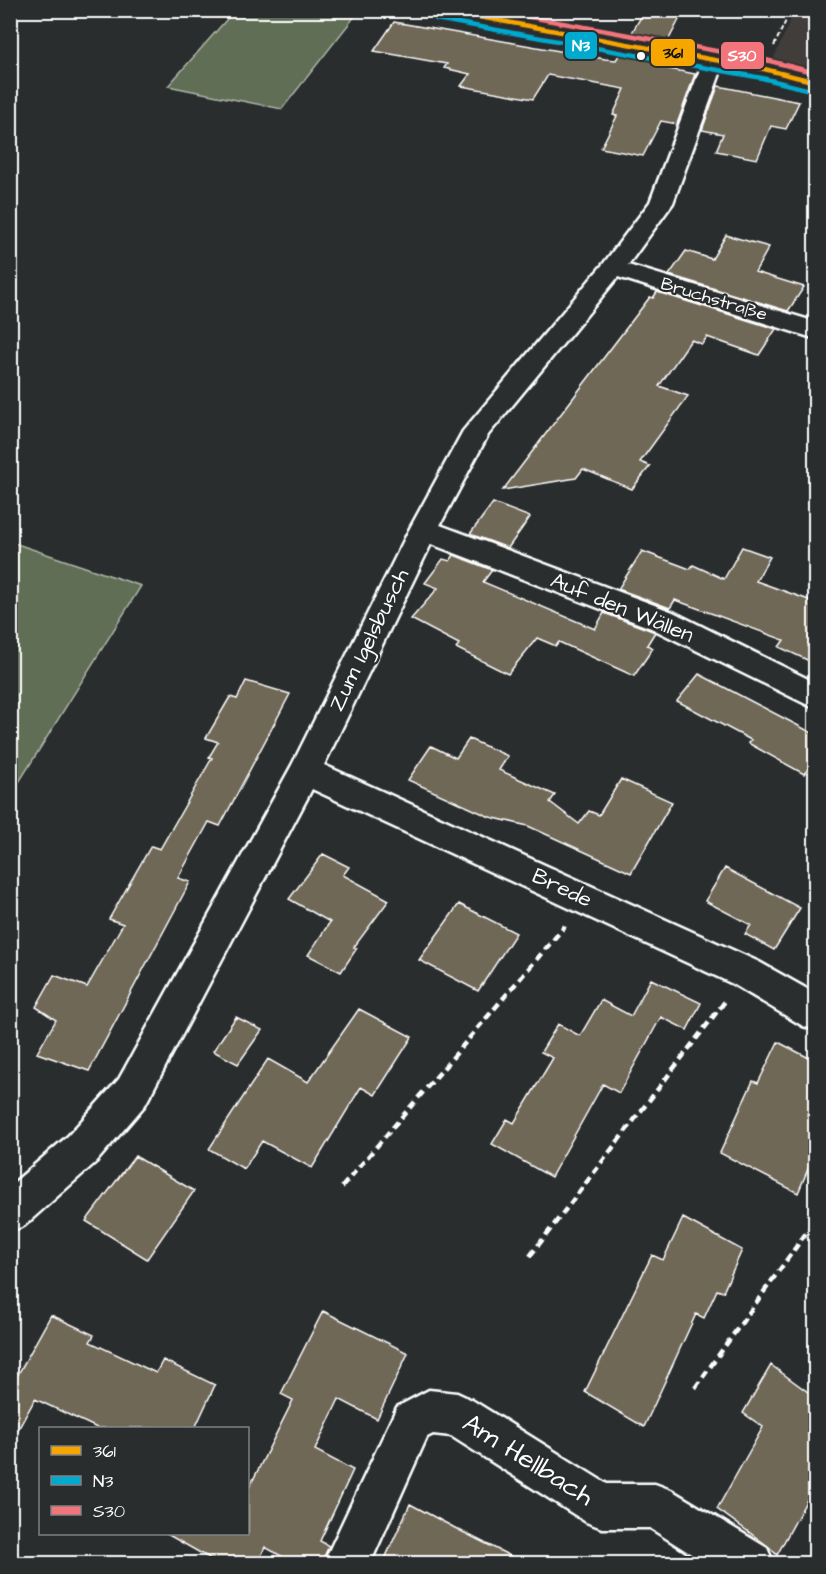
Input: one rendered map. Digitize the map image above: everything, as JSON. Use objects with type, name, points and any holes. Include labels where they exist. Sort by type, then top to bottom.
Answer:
[{"type":"street","points":[[438,10],[764,69],[816,82]]},
{"type":"street","points":[[562,32],[570,17],[563,10]]},
{"type":"street","name":"Zum Igelsbusch","points":[[10,1212],[82,1149],[132,1092],[305,771],[423,530],[477,430],[613,268],[661,203],[714,60]]},
{"type":"street","name":"Bruchstraße","points":[[613,268],[816,331]]},
{"type":"street","name":"Auf den Wällen","points":[[423,530],[662,620],[816,698]]},
{"type":"street","name":"Brede","points":[[305,771],[746,973],[816,1014]]},
{"type":"street","name":"Am Hellbach","points":[[346,1563],[412,1422],[429,1412],[457,1415],[602,1506],[655,1506],[751,1563]]},
{"type":"path","points":[[764,69],[791,10]]},
{"type":"path","points":[[342,1187],[587,900]]},
{"type":"path","points":[[530,1256],[746,973]]},
{"type":"path","points":[[695,1388],[816,1219]]},
{"type":"shaded area","points":[[795,10],[815,11],[815,72],[772,62]]},
{"type":"green space","points":[[235,10],[359,11],[282,109],[168,86]]},
{"type":"green space","points":[[10,542],[141,586],[11,795]]},
{"type":"building","points":[[645,10],[684,10],[667,43],[630,36]]},
{"type":"building","points":[[394,22],[605,59],[616,60],[621,52],[659,58],[654,66],[695,74],[677,124],[661,121],[643,156],[601,148],[617,116],[613,115],[625,89],[548,75],[533,99],[461,86],[470,74],[444,68],[447,64],[374,51]]},
{"type":"building","points":[[718,86],[799,102],[786,129],[771,126],[757,159],[716,151],[723,134],[702,130]]},
{"type":"building","points":[[726,235],[769,247],[755,272],[804,287],[788,311],[669,275],[686,251],[712,259]]},
{"type":"building","points":[[657,292],[776,329],[759,355],[707,337],[702,344],[691,340],[659,386],[688,396],[640,462],[650,466],[632,489],[583,469],[576,478],[503,490],[650,297],[653,298]]},
{"type":"building","points":[[493,503],[530,517],[508,548],[470,534]]},
{"type":"building","points":[[742,547],[770,557],[756,581],[809,600],[816,590],[816,664],[779,647],[784,640],[675,600],[670,608],[618,589],[642,551],[690,569],[693,565],[724,579]]},
{"type":"building","points":[[454,555],[492,570],[483,582],[595,629],[604,613],[655,632],[647,645],[653,648],[634,676],[559,642],[556,646],[537,638],[508,674],[456,648],[459,644],[411,619],[438,588],[425,583],[443,559],[450,561]]},
{"type":"building","points":[[699,674],[816,735],[816,759],[804,774],[748,743],[751,740],[677,701]]},
{"type":"building","points":[[246,681],[290,694],[220,826],[209,822],[178,878],[190,882],[89,1071],[37,1053],[56,1020],[36,1007],[54,975],[87,987],[123,924],[109,919],[151,846],[160,849],[212,758],[209,757],[218,742],[206,738],[230,697],[237,699]]},
{"type":"building","points":[[469,739],[508,756],[499,770],[555,795],[550,802],[579,824],[589,811],[599,815],[621,779],[672,802],[631,873],[528,826],[490,817],[408,780],[431,746],[456,758]]},
{"type":"building","points":[[323,854],[349,867],[343,875],[389,900],[354,947],[357,948],[341,972],[308,955],[330,922],[289,899]]},
{"type":"building","points":[[725,868],[800,908],[774,950],[745,934],[751,925],[705,901]]},
{"type":"building","points":[[459,904],[516,933],[478,991],[419,960]]},
{"type":"building","points":[[651,979],[701,1003],[687,1030],[661,1017],[619,1093],[603,1084],[551,1177],[492,1144],[507,1119],[514,1123],[553,1058],[541,1052],[558,1024],[580,1036],[601,1000],[631,1016]]},
{"type":"building","points":[[359,1009],[412,1037],[375,1095],[361,1087],[312,1168],[262,1141],[244,1169],[209,1149],[268,1059],[308,1082]]},
{"type":"building","points":[[236,1017],[262,1030],[238,1064],[213,1051]]},
{"type":"building","points":[[778,1042],[811,1059],[809,1066],[816,1070],[816,1150],[798,1193],[720,1153],[753,1081],[758,1083]]},
{"type":"building","points":[[135,1156],[194,1191],[147,1259],[86,1221]]},
{"type":"building","points":[[683,1218],[742,1250],[723,1292],[717,1290],[704,1318],[696,1314],[644,1427],[585,1392],[652,1255],[663,1260]]},
{"type":"building","points":[[323,1311],[408,1353],[377,1419],[339,1399],[315,1450],[353,1470],[320,1541],[329,1546],[321,1563],[294,1563],[265,1547],[258,1563],[218,1563],[169,1535],[249,1535],[249,1488],[293,1400],[281,1394]]},
{"type":"building","points":[[51,1315],[94,1335],[90,1342],[156,1373],[163,1360],[215,1385],[195,1427],[95,1427],[35,1399],[10,1444],[10,1389]]},
{"type":"building","points":[[771,1365],[816,1398],[816,1483],[777,1555],[717,1509],[763,1427],[743,1413]]},
{"type":"building","points":[[410,1504],[455,1528],[524,1563],[383,1563]]},
{"type":"transit line","name":"361","points":[[441,10],[764,69],[816,82]]},
{"type":"transit line","name":"S30","points":[[491,10],[766,60],[816,73]]},
{"type":"transit line","name":"N3","points":[[436,19],[762,78],[814,91]]}]
